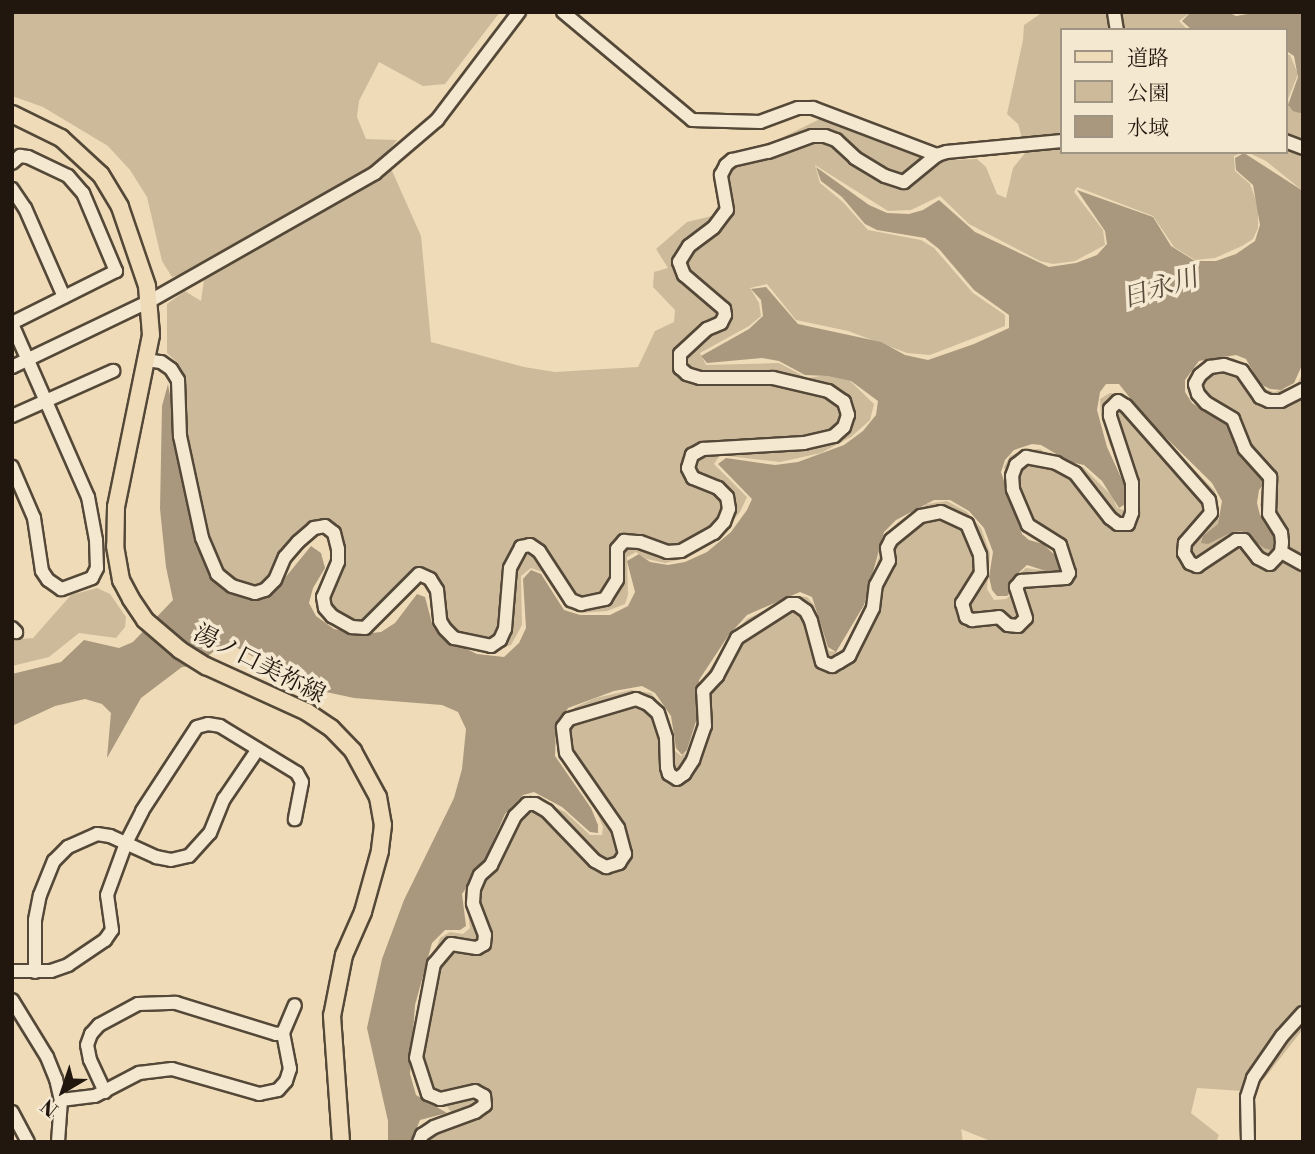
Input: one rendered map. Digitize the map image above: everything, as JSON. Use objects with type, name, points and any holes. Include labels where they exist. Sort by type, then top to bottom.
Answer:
[{"type":"main road","name":"湯ノ口美祢線","points":[[12,114],[61,138],[101,175],[120,207],[150,301],[151,335],[116,507],[115,546],[121,580],[131,599],[166,641],[206,666],[307,712],[331,729],[353,751],[378,797],[383,825],[380,851],[363,912],[344,955],[332,1016],[341,1139]]},
{"type":"street","points":[[12,367],[150,301],[349,191],[409,147],[437,120],[519,12]]},
{"type":"street","points":[[563,12],[692,120],[760,122],[798,108],[813,108],[937,155],[1060,141]]},
{"type":"street","points":[[146,360],[161,362],[171,369],[177,380],[180,436],[202,538],[217,574],[232,586],[255,593],[265,590],[275,580],[285,557],[298,542],[314,528],[325,526],[334,533],[338,549],[338,562],[323,597],[325,608],[332,616],[352,627],[365,628],[419,574],[430,579],[437,590],[440,621],[454,638],[491,646],[500,640],[505,629],[510,568],[521,547],[530,545],[538,551],[571,600],[581,604],[605,599],[617,580],[617,549],[624,541],[640,542],[667,552],[681,551],[714,533],[724,522],[729,509],[727,497],[718,488],[693,478],[688,468],[692,455],[703,449],[804,443],[834,436],[844,427],[848,415],[845,402],[828,391],[773,378],[700,379],[680,368],[680,354],[707,329],[721,323],[725,315],[724,309],[684,275],[678,262],[690,246],[714,227],[727,210],[721,174],[726,165],[732,160],[768,152],[812,136],[825,136],[836,140],[855,158],[885,176],[904,182],[937,155]]},
{"type":"street","points":[[12,163],[20,156],[27,157],[68,176],[83,193],[116,271],[12,323],[89,497],[96,540],[97,568],[92,578],[61,589],[48,580],[42,571],[34,518],[12,467]]},
{"type":"street","points":[[12,189],[25,208],[64,297]]},
{"type":"street","points":[[419,1142],[422,1135],[434,1127],[475,1112],[485,1105],[484,1096],[475,1091],[440,1099],[428,1094],[416,1058],[434,964],[451,944],[477,948],[484,944],[485,935],[473,903],[474,889],[480,875],[491,865],[515,816],[527,804],[535,804],[547,811],[595,862],[606,867],[619,863],[625,854],[618,828],[566,753],[564,727],[569,719],[636,699],[648,704],[658,713],[666,738],[669,774],[677,779],[684,774],[692,760],[705,726],[703,691],[721,670],[737,638],[790,604],[796,604],[806,611],[811,621],[822,662],[832,666],[849,656],[873,608],[876,585],[889,561],[887,548],[891,540],[922,516],[941,512],[967,524],[980,555],[981,572],[962,603],[966,617],[972,620],[999,617],[1008,625],[1018,626],[1026,618],[1016,587],[1021,581],[1066,579],[1069,573],[1060,545],[1028,525],[1013,489],[1012,476],[1016,466],[1026,457],[1056,463],[1082,481],[1110,518],[1118,524],[1128,524],[1132,513],[1132,483],[1110,416],[1110,409],[1118,401],[1126,405],[1209,500],[1211,513],[1185,543],[1184,553],[1190,563],[1197,566],[1236,540],[1244,540],[1264,564],[1275,561],[1281,552],[1281,533],[1269,514],[1270,477],[1245,449],[1233,419],[1206,403],[1198,394],[1195,384],[1200,375],[1210,367],[1224,365],[1242,370],[1261,397],[1269,401],[1281,401],[1303,390]]},
{"type":"street","points":[[12,416],[113,371]]},
{"type":"street","points":[[1281,552],[1303,564]]},
{"type":"street","points":[[12,971],[51,971],[68,965],[105,940],[111,930],[107,895],[126,843],[142,811],[197,727],[208,724],[220,726],[297,773],[302,782],[295,818]]},
{"type":"street","points":[[35,972],[37,907],[54,861],[68,846],[97,834],[126,843],[156,857],[170,860],[189,856],[209,833],[225,799],[258,749]]},
{"type":"street","points":[[12,1000],[47,1057],[61,1100],[58,1142]]},
{"type":"street","points":[[105,1092],[90,1059],[87,1045],[91,1034],[99,1025],[138,1004],[176,1003],[276,1034],[283,1033]]},
{"type":"street","points":[[61,1100],[76,1100],[105,1092],[139,1073],[172,1069],[259,1094],[278,1090],[286,1081],[290,1069],[283,1033],[295,1005]]},
{"type":"street","points":[[1248,1142],[1247,1097],[1253,1078],[1282,1036],[1303,1013]]},
{"type":"street","points":[[12,1112],[27,1142]]},
{"type":"green space","points":[[12,12],[500,12],[445,84],[423,86],[379,62],[359,101],[357,117],[366,139],[397,140],[385,155],[421,236],[431,342],[524,367],[555,372],[638,367],[655,331],[674,322],[675,310],[653,287],[654,272],[668,268],[656,249],[687,222],[712,216],[719,203],[715,178],[723,156],[777,140],[820,119],[916,151],[935,164],[949,160],[977,159],[986,167],[997,194],[1006,198],[1013,168],[1026,152],[1018,124],[1007,114],[1024,25],[1043,12],[1191,12],[1179,21],[1186,28],[1060,28],[1060,154],[1238,154],[1234,156],[1235,171],[1250,184],[1258,206],[1258,228],[1253,239],[1242,246],[1215,258],[1195,260],[1174,247],[1153,216],[1077,187],[1074,192],[1103,230],[1105,245],[1075,261],[1053,264],[1040,261],[969,224],[940,196],[911,210],[888,211],[815,165],[820,183],[843,202],[868,230],[921,240],[934,248],[973,293],[1005,315],[1005,326],[930,355],[907,353],[848,331],[796,320],[767,284],[750,288],[759,303],[761,316],[749,326],[700,353],[706,365],[779,363],[807,378],[828,375],[849,380],[874,404],[870,420],[851,437],[821,453],[780,462],[720,455],[714,464],[747,497],[740,512],[718,539],[687,558],[665,563],[647,559],[636,552],[627,557],[628,595],[625,604],[607,611],[580,613],[566,608],[542,572],[531,568],[521,576],[522,625],[511,645],[489,651],[457,633],[423,573],[369,620],[357,622],[337,615],[326,600],[342,558],[321,522],[270,578],[253,591],[234,583],[221,572],[204,534],[182,434],[182,382],[178,363],[167,353],[167,304],[185,291],[201,301],[204,280],[185,273],[172,277],[162,261],[147,197],[130,170],[108,146],[43,107],[12,96]]},
{"type":"green space","points":[[1287,54],[1290,55],[1298,74],[1288,99],[1289,107],[1303,115],[1303,191],[1266,161],[1251,154],[1287,154]]},
{"type":"green space","points":[[1233,358],[1245,364],[1263,388],[1274,392],[1297,385],[1303,372],[1303,1029],[1264,1079],[1242,1091],[1197,1088],[1191,1113],[1219,1135],[1216,1142],[993,1142],[961,1129],[963,1142],[417,1142],[427,1124],[452,1113],[443,1102],[427,1101],[419,1091],[414,1073],[419,1009],[427,971],[440,938],[450,932],[463,934],[470,928],[466,900],[468,891],[485,865],[506,814],[530,795],[565,812],[590,835],[602,835],[603,827],[595,808],[563,758],[562,719],[575,707],[596,698],[631,690],[651,693],[665,710],[674,750],[681,756],[689,751],[695,737],[700,720],[699,690],[704,678],[734,633],[747,619],[796,596],[807,597],[814,605],[829,651],[838,652],[845,647],[869,599],[883,538],[901,521],[927,504],[947,501],[967,512],[981,528],[990,553],[987,589],[994,600],[1006,599],[1013,593],[1017,576],[1026,568],[1062,573],[1063,563],[1055,545],[1041,540],[1008,483],[1004,467],[1010,456],[1024,450],[1040,449],[1057,460],[1083,467],[1112,496],[1117,508],[1124,510],[1129,494],[1125,473],[1109,443],[1101,415],[1100,399],[1110,393],[1121,395],[1215,491],[1218,519],[1265,517],[1260,505],[1268,481],[1248,462],[1236,430],[1211,407],[1195,404],[1188,392],[1188,381],[1208,359]]},
{"type":"green space","points":[[97,588],[110,594],[126,617],[125,627],[116,638],[79,633],[49,657],[12,666],[12,640],[33,638],[71,595]]},
{"type":"water","points":[[1191,12],[1228,12],[1236,16],[1259,12],[1303,12],[1303,114],[1293,111],[1288,105],[1298,77],[1294,56],[1287,51],[1287,28],[1190,28],[1182,21]]},
{"type":"water","name":"日永川","points":[[1246,154],[1303,191],[1303,363],[1294,383],[1281,390],[1260,384],[1246,359],[1236,355],[1199,361],[1185,380],[1185,392],[1192,403],[1201,409],[1216,412],[1232,429],[1237,449],[1265,482],[1259,490],[1257,503],[1260,515],[1270,524],[1277,545],[1271,550],[1264,548],[1242,531],[1232,532],[1208,544],[1201,543],[1203,536],[1218,524],[1222,501],[1212,483],[1145,417],[1119,384],[1106,384],[1100,392],[1097,410],[1107,447],[1124,484],[1124,505],[1119,508],[1102,481],[1084,465],[1070,462],[1041,445],[1032,444],[1014,450],[1005,460],[1001,472],[1022,534],[1029,540],[1043,544],[1059,559],[1059,571],[1052,573],[1027,565],[1014,577],[1013,590],[1007,596],[997,596],[992,590],[989,577],[993,552],[984,528],[969,511],[950,500],[934,500],[896,520],[884,532],[864,605],[836,652],[828,647],[812,597],[800,592],[747,615],[728,636],[699,680],[697,718],[687,750],[682,755],[676,748],[671,716],[655,693],[642,686],[614,691],[568,708],[556,729],[555,756],[591,808],[598,825],[598,833],[590,832],[562,807],[534,792],[523,795],[505,814],[484,862],[462,894],[466,926],[460,930],[445,930],[432,943],[415,1005],[410,1074],[416,1095],[447,1113],[420,1120],[411,1142],[388,1142],[388,1121],[367,1028],[382,959],[404,900],[454,798],[462,769],[466,729],[458,712],[442,705],[354,698],[312,689],[232,645],[213,652],[196,666],[182,667],[141,698],[107,758],[111,713],[102,704],[85,699],[55,706],[12,726],[12,674],[61,662],[84,640],[119,648],[133,642],[173,600],[166,567],[160,509],[162,406],[168,384],[196,546],[220,587],[241,597],[264,598],[280,584],[311,546],[321,553],[325,568],[313,588],[309,603],[316,616],[334,629],[362,634],[381,632],[395,623],[417,594],[425,597],[433,627],[443,638],[477,654],[504,657],[519,643],[526,628],[523,579],[531,570],[541,574],[564,610],[580,615],[610,615],[628,606],[635,592],[627,561],[639,554],[650,562],[668,565],[685,562],[707,552],[731,532],[747,510],[752,499],[718,464],[726,458],[775,465],[798,462],[844,445],[863,431],[876,415],[878,401],[851,381],[805,375],[779,361],[762,358],[707,363],[701,356],[749,329],[763,316],[761,300],[751,289],[766,287],[798,324],[881,342],[905,355],[928,360],[1009,328],[1009,315],[974,290],[939,249],[925,238],[877,230],[865,224],[842,197],[821,181],[816,167],[869,205],[887,213],[909,214],[923,210],[939,200],[975,232],[1049,267],[1076,263],[1097,255],[1107,244],[1105,231],[1077,190],[1153,217],[1171,246],[1195,261],[1216,261],[1236,254],[1255,241],[1260,225],[1253,185],[1236,170],[1235,158]]}]
